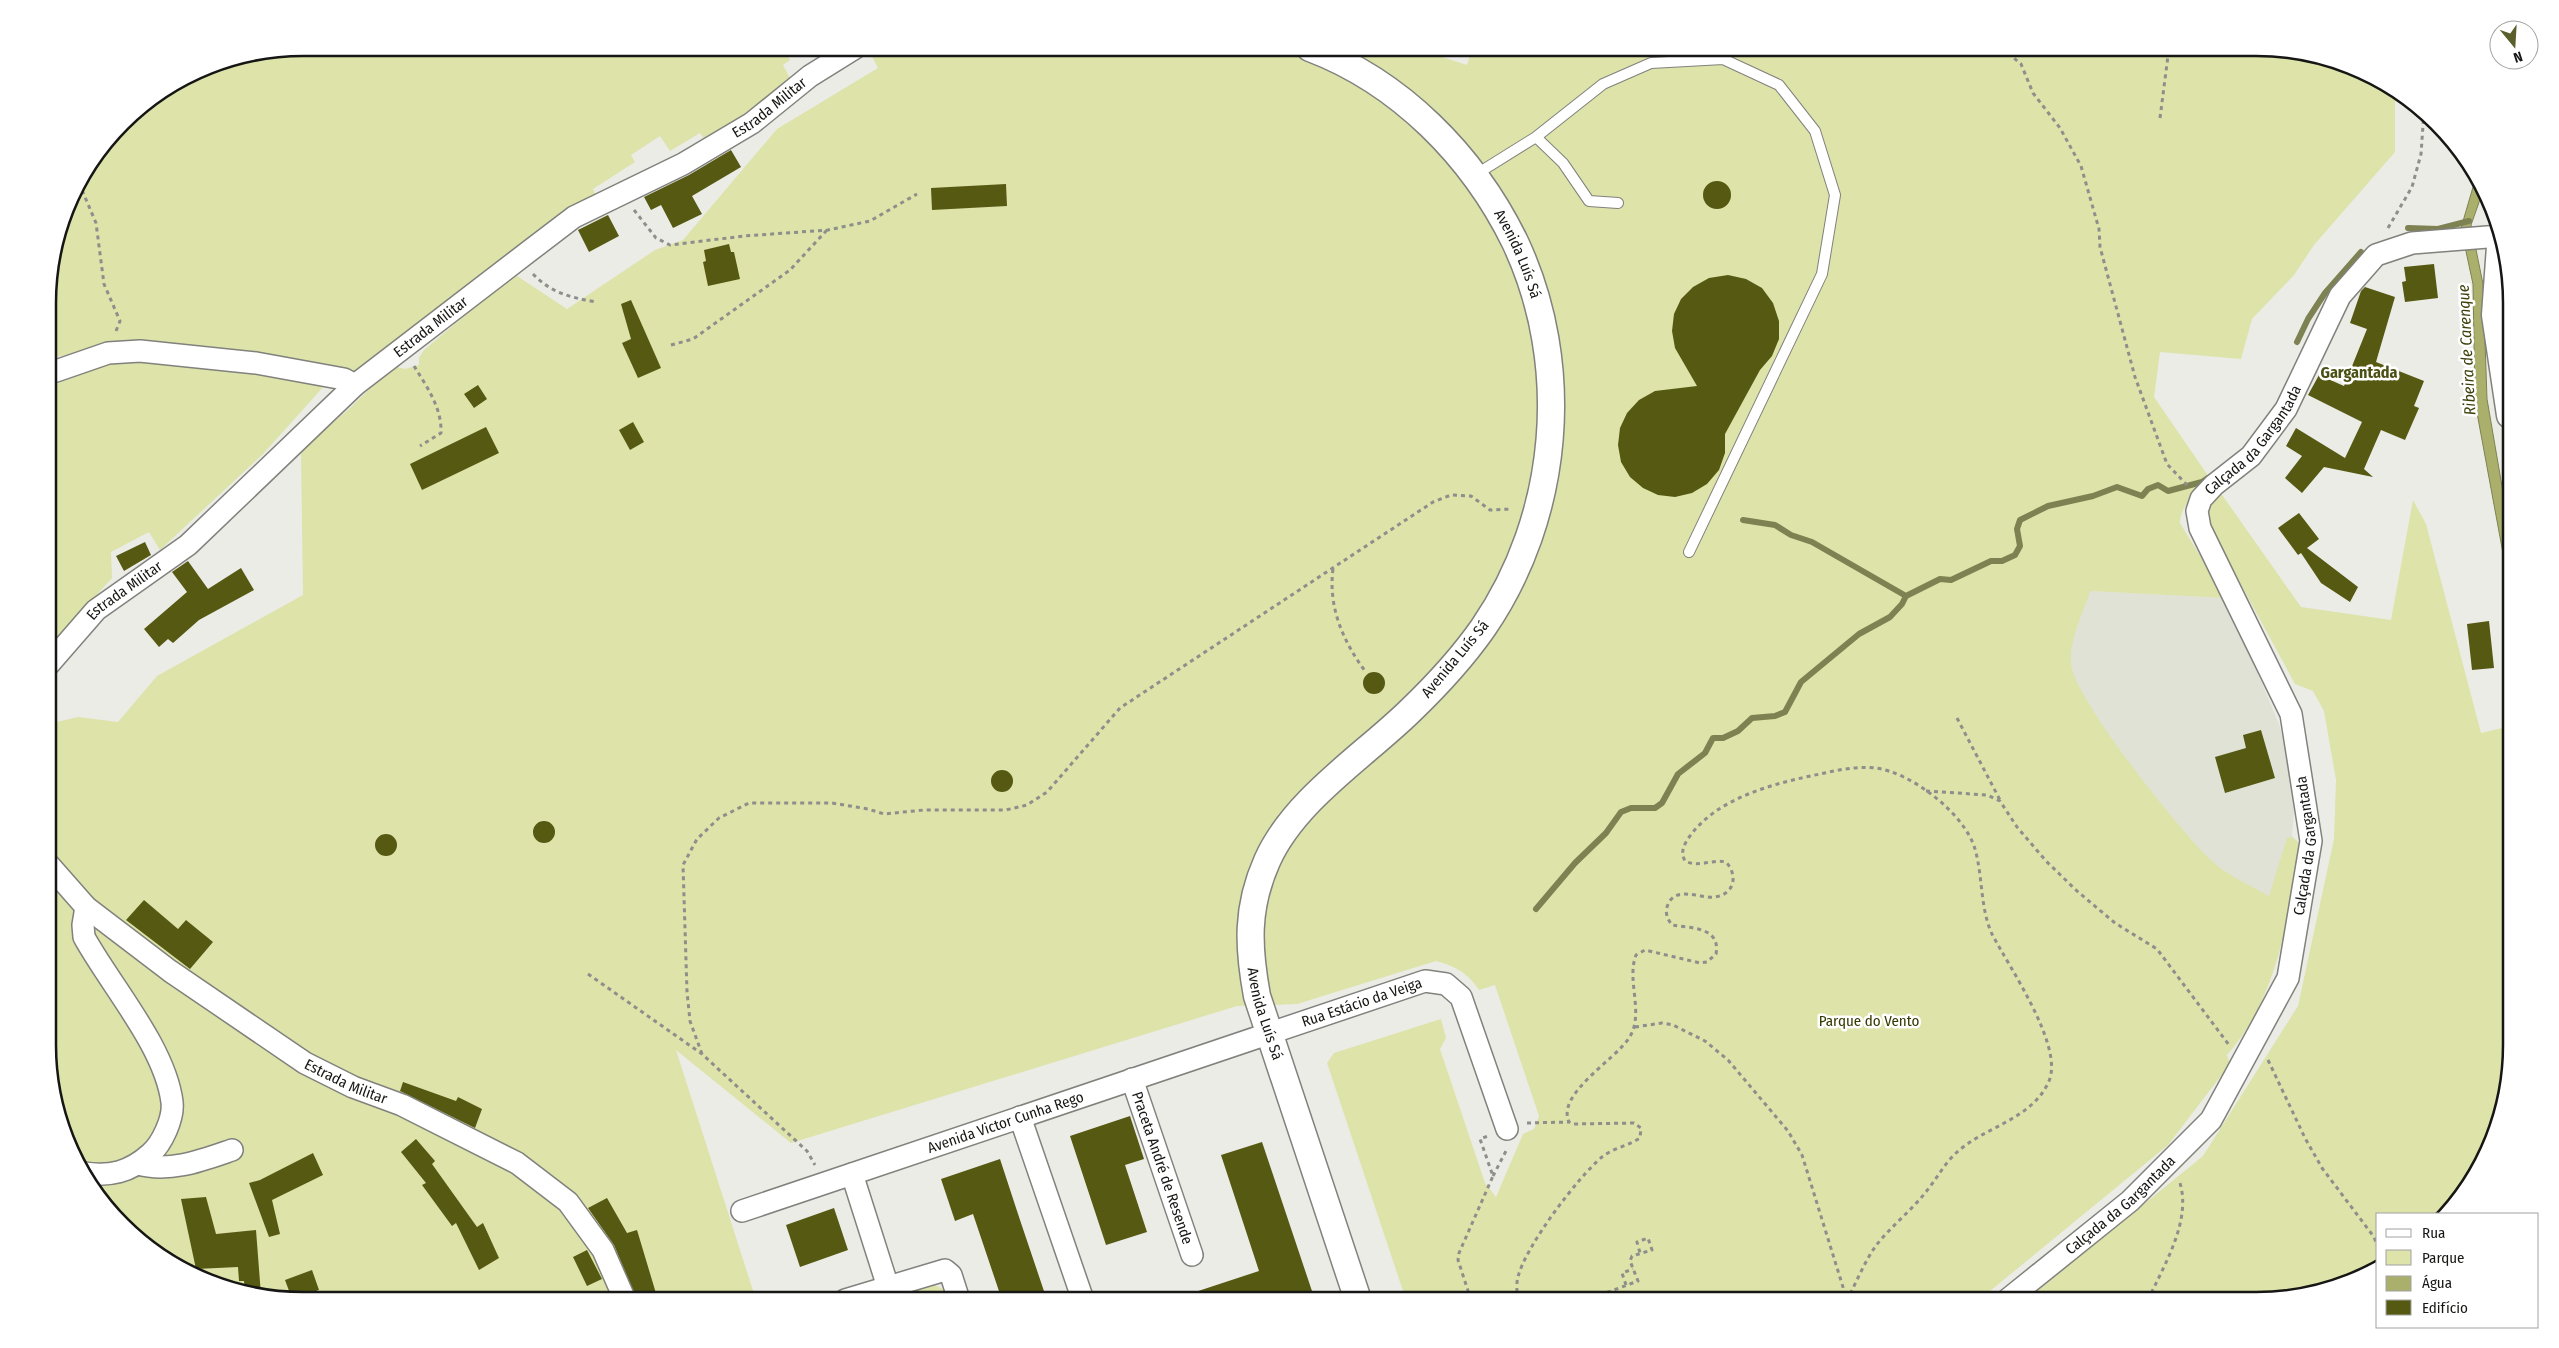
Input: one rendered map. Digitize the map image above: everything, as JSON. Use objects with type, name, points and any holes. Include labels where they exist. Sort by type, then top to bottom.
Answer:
[{"type":"street","name":"Estrada Militar","points":[[56,656],[96,610],[188,545],[355,385],[406,349],[574,217],[624,195],[683,164],[752,123],[810,76],[842,56]]},
{"type":"street","name":"Avenida Luís Sá","points":[[1329,56],[1343,62],[1400,98],[1429,123],[1475,175],[1504,219],[1534,290],[1545,334],[1551,382],[1551,440],[1538,512],[1525,551],[1509,584],[1483,628],[1455,664],[1410,711],[1284,830],[1268,860],[1255,899],[1250,927],[1250,957],[1257,996],[1355,1292]]},
{"type":"street","name":"Calçada da Gargantada","points":[[2017,1292],[2130,1201],[2211,1120],[2288,978],[2311,841],[2291,714],[2200,528],[2197,511],[2201,500],[2214,485],[2251,456],[2286,409],[2340,296],[2376,255],[2392,248],[2412,243],[2493,235]]},
{"type":"street","points":[[2493,235],[2495,314],[2503,368]]},
{"type":"street","points":[[56,371],[108,353],[140,351],[256,363],[344,379],[355,385]]},
{"type":"street","name":"Estrada Militar","points":[[56,873],[86,906],[170,971],[305,1063],[353,1088],[402,1105],[517,1163],[568,1202],[586,1224],[603,1250],[621,1292]]},
{"type":"street","points":[[86,906],[83,925],[84,937],[155,1052],[169,1084],[172,1105],[169,1120],[153,1152],[138,1164],[122,1172],[101,1176],[94,1175]]},
{"type":"street","name":"Rua Estácio da Veiga","points":[[1269,1034],[1425,981],[1446,984],[1461,996],[1507,1129]]},
{"type":"street","name":"Avenida Victor Cunha Rego","points":[[742,1211],[1269,1034]]},
{"type":"street","name":"Praceta André de Resende","points":[[1132,1079],[1192,1255]]},
{"type":"street","points":[[1020,1117],[1080,1292]]},
{"type":"street","points":[[138,1164],[149,1168],[180,1166],[232,1150]]},
{"type":"street","points":[[852,1174],[888,1287]]},
{"type":"street","points":[[871,1292],[945,1270],[951,1275],[956,1292]]},
{"type":"lane","points":[[1475,175],[1536,137],[1603,84],[1651,63],[1722,59],[1780,85],[1815,131],[1835,195],[1822,274],[1689,552]]},
{"type":"lane","points":[[1536,137],[1563,164],[1589,201],[1618,204]]},
{"type":"path","points":[[2012,56],[2021,64],[2033,93],[2060,128],[2081,166],[2099,229],[2100,247],[2135,377],[2167,464],[2201,500]]},
{"type":"path","points":[[2160,118],[2168,56]]},
{"type":"path","points":[[2392,248],[2388,242],[2388,228],[2412,187],[2421,154],[2423,122]]},
{"type":"path","points":[[83,192],[96,223],[104,284],[120,321],[108,353]]},
{"type":"path","points":[[624,195],[656,238],[670,245],[744,236],[828,230],[870,221],[917,194]]},
{"type":"path","points":[[671,345],[694,339],[790,270],[828,230]]},
{"type":"path","points":[[519,259],[546,286],[570,298],[597,302]]},
{"type":"path","points":[[406,349],[442,418],[441,433],[420,446]]},
{"type":"path","points":[[702,1054],[690,1021],[687,992],[683,865],[697,839],[719,818],[749,803],[832,803],[868,809],[884,814],[924,810],[1006,810],[1028,805],[1047,792],[1120,708],[1433,502],[1451,495],[1472,496],[1490,510],[1504,508],[1538,512]]},
{"type":"path","points":[[1333,569],[1332,596],[1344,639],[1365,671]]},
{"type":"path","points":[[1957,718],[2000,801],[2017,827],[2046,861],[2071,885],[2115,923],[2157,949],[2232,1049],[2244,1059]]},
{"type":"path","points":[[1569,1122],[1566,1111],[1570,1098],[1623,1047],[1636,1028],[1634,966],[1636,955],[1645,950],[1700,963],[1707,962],[1716,954],[1717,943],[1711,934],[1705,931],[1672,925],[1666,911],[1668,905],[1676,896],[1688,893],[1716,897],[1728,892],[1731,886],[1734,877],[1726,862],[1718,860],[1690,864],[1682,856],[1683,848],[1694,831],[1717,811],[1731,802],[1799,778],[1853,768],[1876,768],[1892,772],[1925,790],[1953,814],[1971,839],[1975,849],[1988,926],[2046,1036],[2050,1053],[2051,1073],[2043,1092],[2033,1104],[2016,1116],[1966,1144],[1954,1155],[1925,1194],[1875,1247],[1851,1292]]},
{"type":"path","points":[[1925,790],[1987,795],[2000,801]]},
{"type":"path","points":[[588,974],[702,1054],[807,1151],[824,1183]]},
{"type":"path","points":[[1636,1028],[1662,1023],[1673,1025],[1705,1041],[1728,1060],[1788,1131],[1802,1155],[1845,1292]]},
{"type":"path","points":[[2257,1036],[2305,1138],[2322,1168],[2374,1237],[2376,1242]]},
{"type":"path","points":[[1468,1292],[1458,1260],[1492,1176],[1480,1139],[1520,1124],[1569,1122],[1580,1124],[1629,1121],[1638,1124],[1642,1134],[1635,1142],[1606,1154],[1595,1163],[1545,1227],[1521,1268],[1518,1279],[1518,1292]]},
{"type":"path","points":[[2152,1292],[2176,1237],[2184,1194],[2172,1161]]},
{"type":"path","points":[[1611,1292],[1638,1281],[1630,1261],[1632,1256],[1652,1250],[1648,1238],[1637,1242],[1640,1253]]},
{"type":"path","points":[[1626,1285],[1622,1273],[1633,1269]]},
{"type":"shaded area","points":[[2090,591],[2226,598],[2279,724],[2296,783],[2292,836],[2298,842],[2289,912],[2269,983],[2173,939],[1987,740]]},
{"type":"green space","points":[[303,56],[788,56],[790,60],[783,65],[790,78],[751,116],[707,143],[700,133],[670,151],[660,136],[631,155],[635,162],[593,189],[596,196],[356,373],[121,343],[56,357],[58,271],[69,224],[89,180],[118,140],[153,107],[180,89],[209,75],[255,61]]},
{"type":"green space","name":"Parque do Vento","points":[[872,56],[1439,56],[1467,65],[1470,56],[2256,56],[2288,58],[2335,69],[2379,89],[2395,99],[2395,152],[2314,245],[2294,275],[2252,319],[2241,359],[2160,352],[2154,397],[2211,480],[2186,504],[2180,523],[2226,598],[2090,591],[2072,646],[2071,664],[2076,681],[2090,705],[2154,795],[2211,860],[2231,875],[2269,896],[2287,838],[2292,837],[2298,842],[2300,851],[2285,932],[2268,985],[2257,1010],[2244,1033],[2227,1055],[2230,1064],[2168,1145],[1989,1292],[1403,1292],[1327,1063],[1334,1053],[1441,1019],[1446,1038],[1440,1049],[1485,1183],[1496,1197],[1523,1134],[1534,1129],[1539,1116],[1495,985],[1479,990],[1460,971],[1436,961],[1297,1004],[1237,1006],[791,1143],[676,1050],[753,1292],[303,1292],[271,1290],[224,1279],[209,1273],[180,1259],[153,1241],[118,1208],[89,1168],[69,1124],[58,1077],[56,1045],[57,722],[78,717],[118,722],[157,676],[303,595],[301,450],[349,409],[393,366],[405,369],[419,365],[419,358],[424,350],[514,274],[567,309],[655,250],[683,240],[777,129],[878,68]]},
{"type":"green space","points":[[130,355],[325,385],[263,454],[160,550],[149,532],[111,552],[112,578],[56,639],[56,384]]},
{"type":"green space","points":[[2220,492],[2301,607],[2391,620],[2413,500],[2426,524],[2481,733],[2503,728],[2503,1045],[2498,1093],[2484,1139],[2470,1168],[2452,1195],[2436,1213],[2376,1213],[2376,1260],[2350,1273],[2304,1287],[2256,1292],[2036,1292],[2203,1156],[2298,1006],[2334,839],[2336,780],[2324,711],[2313,691],[2295,684],[2207,522],[2210,507]]},
{"type":"green space","points":[[932,1284],[945,1292],[905,1292]]},
{"type":"water","points":[[2473,186],[2480,200],[2471,225],[2483,284],[2487,399],[2503,492],[2503,553],[2475,402],[2473,284],[2461,228]]},
{"type":"building","points":[[731,150],[741,167],[692,196],[702,214],[673,228],[661,205],[651,210],[644,197],[689,175]]},
{"type":"building","points":[[1717,181],[1727,185],[1731,195],[1727,205],[1717,209],[1707,205],[1703,195],[1707,185]]},
{"type":"building","points":[[1006,184],[1007,206],[932,210],[931,188]]},
{"type":"building","points":[[608,215],[619,236],[589,252],[578,230]]},
{"type":"building","points":[[729,244],[731,252],[734,252],[740,279],[708,286],[703,262],[706,261],[704,250]]},
{"type":"building","points":[[2434,264],[2438,298],[2405,302],[2402,282],[2406,281],[2404,267]]},
{"type":"building","points":[[1728,275],[1746,279],[1762,288],[1773,303],[1779,321],[1779,339],[1772,356],[1760,370],[1725,434],[1725,453],[1719,470],[1707,484],[1692,493],[1675,497],[1658,495],[1643,488],[1630,477],[1621,462],[1618,445],[1620,428],[1627,413],[1639,400],[1655,391],[1697,386],[1675,348],[1672,331],[1674,314],[1681,299],[1693,287],[1709,278]]},
{"type":"building","points":[[2365,287],[2395,297],[2376,362],[2424,381],[2414,406],[2419,408],[2405,440],[2381,430],[2364,469],[2373,477],[2324,467],[2302,493],[2285,478],[2302,456],[2286,446],[2296,428],[2345,458],[2362,422],[2308,395],[2319,375],[2344,386],[2367,329],[2350,323],[2361,291]]},
{"type":"building","points":[[631,300],[661,368],[638,378],[622,343],[631,339],[621,304]]},
{"type":"building","points":[[478,385],[487,399],[474,408],[464,394]]},
{"type":"building","points":[[633,422],[644,442],[630,450],[619,430]]},
{"type":"building","points":[[486,427],[499,453],[422,490],[410,464]]},
{"type":"building","points":[[2299,513],[2319,539],[2307,548],[2358,587],[2350,602],[2321,583],[2301,553],[2298,555],[2278,528]]},
{"type":"building","points":[[145,542],[151,555],[124,571],[116,556]]},
{"type":"building","points":[[188,561],[208,589],[241,568],[254,590],[199,620],[173,643],[168,639],[159,647],[144,629],[187,592],[172,572]]},
{"type":"building","points":[[2489,621],[2494,668],[2472,670],[2467,624]]},
{"type":"building","points":[[1374,672],[1382,675],[1385,683],[1382,691],[1374,694],[1366,691],[1363,683],[1366,675]]},
{"type":"building","points":[[2261,730],[2275,778],[2225,793],[2215,757],[2246,748],[2243,735]]},
{"type":"building","points":[[1002,770],[1010,773],[1013,781],[1010,789],[1002,792],[994,789],[991,781],[994,773]]},
{"type":"building","points":[[544,821],[552,824],[555,832],[552,840],[544,843],[536,840],[533,832],[536,824]]},
{"type":"building","points":[[386,834],[394,837],[397,845],[394,853],[386,856],[378,853],[375,845],[378,837]]},
{"type":"building","points":[[144,900],[178,929],[186,920],[213,942],[190,969],[126,920]]},
{"type":"building","points":[[403,1082],[456,1101],[458,1097],[482,1109],[475,1128],[400,1091]]},
{"type":"building","points":[[1130,1116],[1144,1159],[1125,1165],[1147,1232],[1106,1245],[1070,1136]]},
{"type":"building","points":[[416,1139],[435,1161],[432,1164],[477,1227],[483,1223],[499,1258],[479,1270],[456,1223],[452,1226],[422,1185],[426,1183],[401,1152]]},
{"type":"building","points":[[1262,1142],[1312,1292],[1195,1292],[1259,1271],[1221,1155]]},
{"type":"building","points":[[313,1153],[323,1175],[272,1200],[280,1234],[269,1237],[249,1183],[260,1180]]},
{"type":"building","points":[[1000,1159],[1044,1292],[999,1292],[973,1214],[955,1221],[941,1179]]},
{"type":"building","points":[[206,1197],[216,1234],[256,1230],[260,1288],[244,1284],[244,1281],[239,1281],[238,1267],[200,1269],[196,1267],[181,1199]]},
{"type":"building","points":[[607,1198],[627,1233],[637,1230],[656,1292],[634,1292],[614,1245],[588,1208]]},
{"type":"building","points":[[834,1208],[848,1250],[800,1267],[786,1225]]},
{"type":"building","points":[[587,1250],[602,1279],[587,1286],[573,1257]]},
{"type":"building","points":[[312,1270],[319,1290],[313,1292],[289,1291],[285,1280]]},
{"type":"waterway","points":[[2408,228],[2438,229],[2469,221]]},
{"type":"waterway","points":[[2297,342],[2308,319],[2325,293],[2361,252]]},
{"type":"waterway","points":[[1536,909],[1575,863],[1606,833],[1621,812],[1631,808],[1655,808],[1662,803],[1678,774],[1705,753],[1713,738],[1723,738],[1738,731],[1752,718],[1775,716],[1785,712],[1801,682],[1859,634],[1890,617],[1902,604],[1906,596],[1940,579],[1951,580],[1991,561],[2002,561],[2015,555],[2020,546],[2017,529],[2020,520],[2048,506],[2093,496],[2117,487],[2142,496],[2148,489],[2158,485],[2168,491],[2202,482],[2208,478]]},
{"type":"waterway","points":[[1743,520],[1775,525],[1791,535],[1812,542],[1906,596]]},
{"type":"district","name":"Gargantada","points":[[2359,372]]},
{"type":"water label","name":"Ribeira de Carenque","points":[[2466,350]]}]
